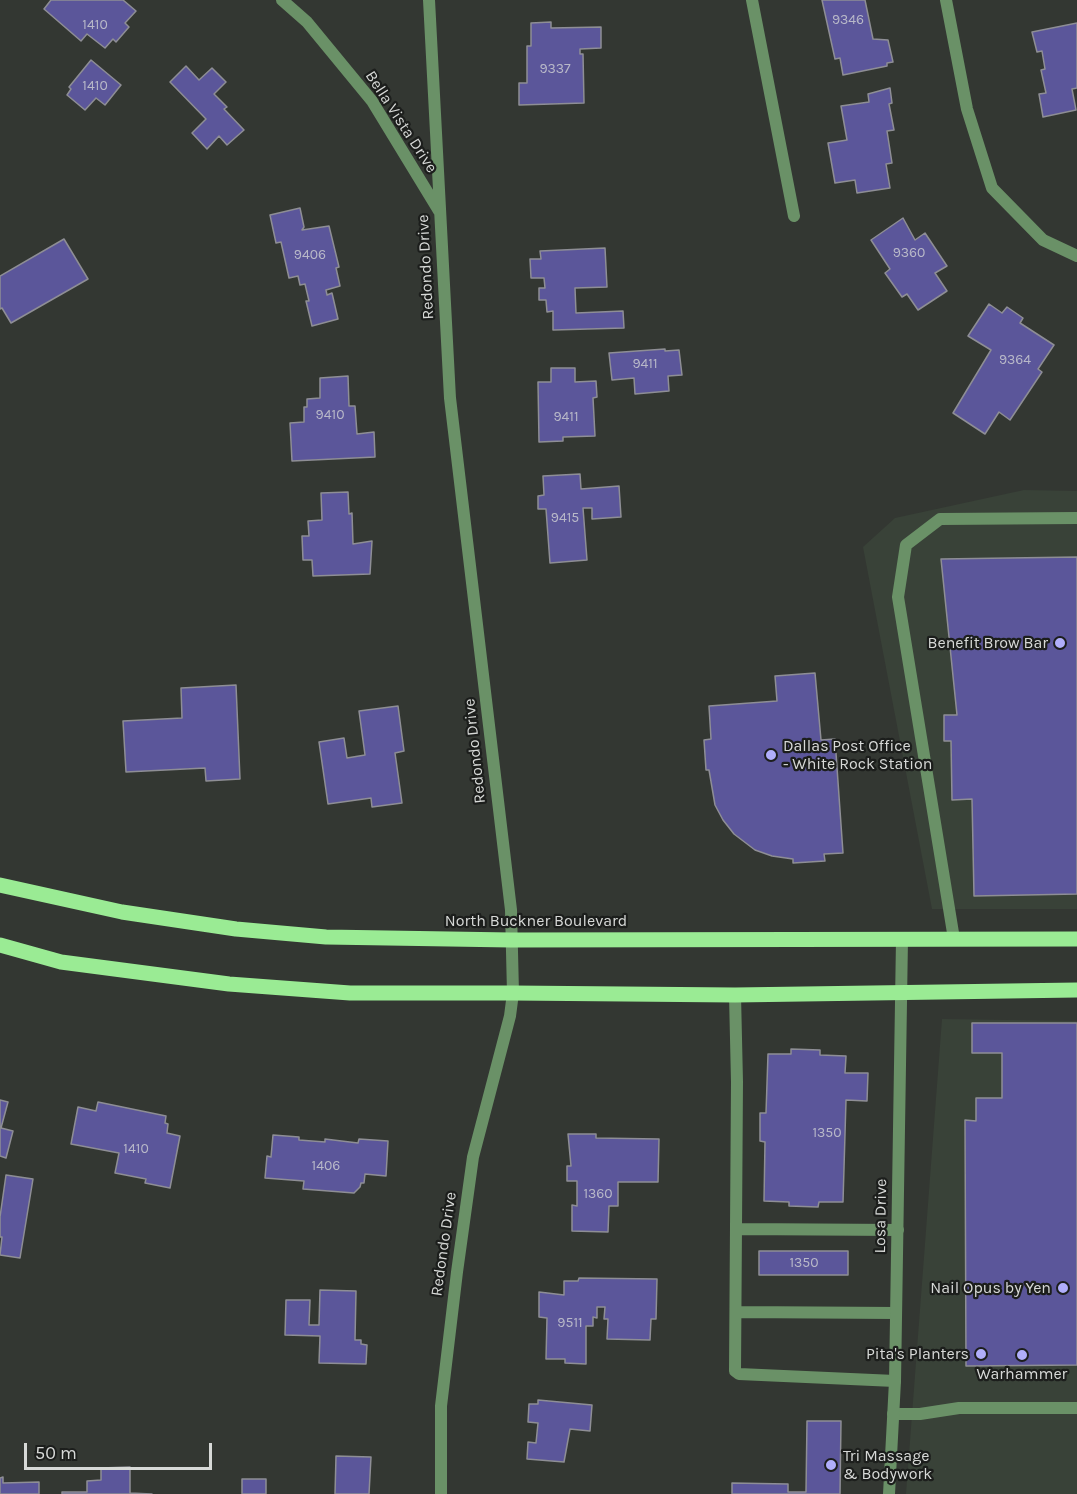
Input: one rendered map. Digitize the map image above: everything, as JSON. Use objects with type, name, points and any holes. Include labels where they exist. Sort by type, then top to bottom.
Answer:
[{"type":"main road","name":"North Buckner Boulevard","points":[[0,885],[122,912],[236,929],[326,937],[512,940],[1077,939]]},
{"type":"main road","points":[[0,945],[61,962],[229,984],[350,993],[735,995],[1077,990]]},
{"type":"street","name":"Bella Vista Drive","points":[[282,0],[307,22],[372,101],[439,212]]},
{"type":"street","name":"Redondo Drive","points":[[429,0],[450,398],[511,910],[513,993],[510,1016],[473,1157],[441,1406],[441,1494]]},
{"type":"street","points":[[752,0],[794,216]]},
{"type":"street","points":[[946,0],[967,109],[992,188],[1043,240],[1077,256]]},
{"type":"street","points":[[954,939],[898,597],[906,545],[940,519],[1077,518]]},
{"type":"street","name":"Losa Drive","points":[[889,1494],[895,1381],[902,939]]},
{"type":"street","points":[[735,995],[737,1082],[735,1371],[739,1374],[895,1381]]},
{"type":"street","points":[[736,1229],[898,1230]]},
{"type":"street","points":[[735,1312],[896,1314]]},
{"type":"street","points":[[893,1414],[920,1414],[959,1408],[1077,1408]]},
{"type":"shaded area","points":[[1024,490],[1077,491],[1077,909],[932,909],[863,547],[895,518]]},
{"type":"shaded area","points":[[942,1019],[1077,1021],[1077,1494],[906,1494]]},
{"type":"building","points":[[51,0],[123,0],[136,11],[125,23],[129,27],[116,42],[113,39],[105,48],[87,34],[81,41],[44,9]]},
{"type":"building","points":[[822,0],[865,0],[873,39],[888,40],[893,62],[887,63],[887,66],[843,75],[840,58],[835,59]]},
{"type":"building","points":[[551,22],[551,28],[601,27],[601,48],[580,49],[580,54],[583,54],[584,103],[519,105],[519,83],[527,83],[527,46],[531,46],[531,23]]},
{"type":"building","points":[[1077,23],[1077,88],[1072,89],[1076,110],[1043,117],[1039,94],[1046,93],[1041,70],[1045,69],[1042,51],[1037,52],[1032,32]]},
{"type":"building","points":[[91,60],[121,85],[105,105],[96,98],[85,110],[67,95],[71,89],[69,87]]},
{"type":"building","points":[[186,66],[199,80],[212,68],[226,82],[214,94],[227,107],[224,109],[244,130],[227,145],[219,136],[207,149],[192,133],[206,119],[170,82]]},
{"type":"building","points":[[890,88],[892,103],[889,104],[894,130],[887,131],[892,163],[886,164],[890,188],[857,193],[855,180],[835,183],[828,143],[847,140],[841,106],[869,102],[868,94]]},
{"type":"building","points":[[300,208],[304,227],[302,230],[329,226],[339,267],[336,268],[340,286],[326,290],[327,295],[332,293],[338,319],[312,326],[306,301],[309,301],[305,284],[300,285],[298,276],[289,278],[281,242],[276,243],[270,215]]},
{"type":"building","points":[[903,218],[915,240],[925,233],[947,266],[935,273],[947,291],[918,310],[907,294],[902,297],[885,273],[890,269],[871,240]]},
{"type":"building","points":[[64,239],[88,279],[11,323],[2,308],[0,309],[0,276]]},
{"type":"building","points":[[605,248],[607,287],[575,288],[576,313],[623,311],[624,328],[553,330],[553,311],[547,312],[546,300],[539,300],[539,288],[545,288],[544,278],[531,278],[530,259],[541,259],[540,251]]},
{"type":"building","points":[[989,304],[1002,313],[1007,307],[1023,318],[1020,323],[1054,345],[1038,369],[1042,372],[1010,420],[999,412],[985,434],[953,413],[991,350],[968,336]]},
{"type":"building","points":[[665,349],[665,351],[679,350],[682,375],[668,376],[669,391],[635,394],[634,378],[612,380],[609,353]]},
{"type":"building","points":[[551,368],[575,368],[575,382],[596,381],[597,397],[593,398],[595,436],[563,437],[563,441],[539,442],[538,382],[551,382]]},
{"type":"building","points":[[348,376],[349,406],[355,406],[357,434],[374,432],[375,457],[292,461],[290,423],[304,422],[304,407],[307,407],[307,399],[320,398],[320,378]]},
{"type":"building","points":[[580,474],[581,489],[619,486],[621,517],[592,519],[592,508],[583,508],[587,560],[550,563],[546,509],[538,509],[538,496],[544,495],[543,476]]},
{"type":"building","points":[[348,492],[349,514],[352,513],[353,544],[372,541],[370,574],[313,576],[312,560],[303,560],[302,536],[309,536],[308,521],[322,520],[321,493]]},
{"type":"building","points":[[1077,557],[1077,894],[974,896],[972,799],[952,800],[951,741],[944,741],[944,715],[957,715],[941,559]]},
{"type":"building","name":"Dallas Post Office - White Rock Station","points":[[815,673],[821,740],[835,739],[843,853],[824,854],[825,861],[793,863],[793,859],[772,856],[755,850],[734,834],[723,820],[715,805],[709,770],[706,770],[704,740],[711,739],[709,706],[777,701],[775,676]]},
{"type":"building","points":[[236,685],[240,779],[206,781],[205,768],[126,772],[123,721],[182,718],[181,688]]},
{"type":"building","points":[[398,706],[404,751],[395,753],[402,803],[372,807],[371,798],[328,804],[319,742],[344,738],[347,758],[365,755],[359,711]]},
{"type":"building","points":[[972,1023],[1077,1023],[1077,1365],[966,1366],[965,1120],[976,1121],[976,1098],[1002,1098],[1002,1053],[972,1053]]},
{"type":"building","points":[[791,1049],[820,1050],[820,1055],[846,1056],[845,1073],[868,1073],[867,1101],[846,1100],[843,1202],[819,1202],[818,1207],[789,1206],[789,1202],[764,1201],[765,1142],[760,1141],[760,1113],[766,1113],[768,1054],[791,1054]]},
{"type":"building","points":[[0,1100],[8,1102],[1,1128],[13,1131],[6,1158],[0,1156]]},
{"type":"building","points":[[98,1102],[166,1116],[167,1133],[180,1136],[170,1188],[145,1183],[146,1179],[115,1173],[119,1153],[71,1144],[78,1107],[96,1111]]},
{"type":"building","points":[[568,1134],[596,1134],[596,1138],[659,1139],[658,1182],[618,1182],[618,1206],[609,1206],[608,1232],[572,1231],[572,1205],[577,1206],[577,1181],[567,1181],[567,1166],[571,1166]]},
{"type":"building","points":[[273,1135],[325,1142],[325,1139],[358,1143],[359,1139],[388,1141],[386,1176],[365,1174],[364,1183],[361,1183],[354,1193],[303,1189],[304,1181],[265,1178],[267,1156],[271,1157]]},
{"type":"building","points":[[6,1175],[33,1179],[20,1258],[0,1255],[2,1237],[0,1237],[0,1217]]},
{"type":"building","points":[[759,1251],[848,1251],[848,1275],[759,1275]]},
{"type":"building","points":[[579,1278],[657,1279],[656,1319],[651,1319],[650,1340],[607,1339],[608,1319],[604,1319],[605,1307],[597,1307],[597,1318],[593,1317],[593,1326],[586,1326],[586,1364],[565,1363],[565,1359],[546,1359],[547,1318],[539,1317],[539,1292],[564,1295],[564,1281],[578,1281]]},
{"type":"building","points":[[320,1290],[356,1291],[355,1340],[361,1340],[361,1344],[367,1345],[366,1364],[319,1363],[320,1336],[285,1335],[286,1300],[310,1300],[309,1325],[319,1325]]},
{"type":"building","points":[[538,1400],[592,1405],[590,1431],[570,1429],[564,1462],[527,1459],[528,1442],[536,1443],[538,1423],[528,1422],[529,1404],[538,1404]]},
{"type":"building","points":[[807,1421],[841,1421],[840,1494],[732,1494],[732,1483],[788,1484],[788,1492],[806,1492]]},
{"type":"building","points":[[336,1456],[371,1457],[369,1494],[335,1494]]},
{"type":"building","points":[[130,1467],[130,1493],[152,1494],[62,1494],[62,1492],[87,1492],[87,1481],[101,1480],[101,1468]]},
{"type":"building","points":[[3,1477],[3,1483],[39,1482],[39,1494],[0,1494],[0,1478]]},
{"type":"building","points":[[242,1479],[266,1479],[266,1494],[242,1494]]},
{"type":"place","name":"Benefit Brow Bar","points":[[1060,643]]},
{"type":"place","name":"Dallas Post Office - White Rock Station","points":[[771,755]]},
{"type":"place","name":"Nail Opus by Yen","points":[[1063,1288]]},
{"type":"place","name":"Pita's Planters","points":[[981,1354]]},
{"type":"place","name":"Warhammer","points":[[1022,1355]]},
{"type":"place","name":"Tri Massage & Bodywork","points":[[831,1465]]}]
